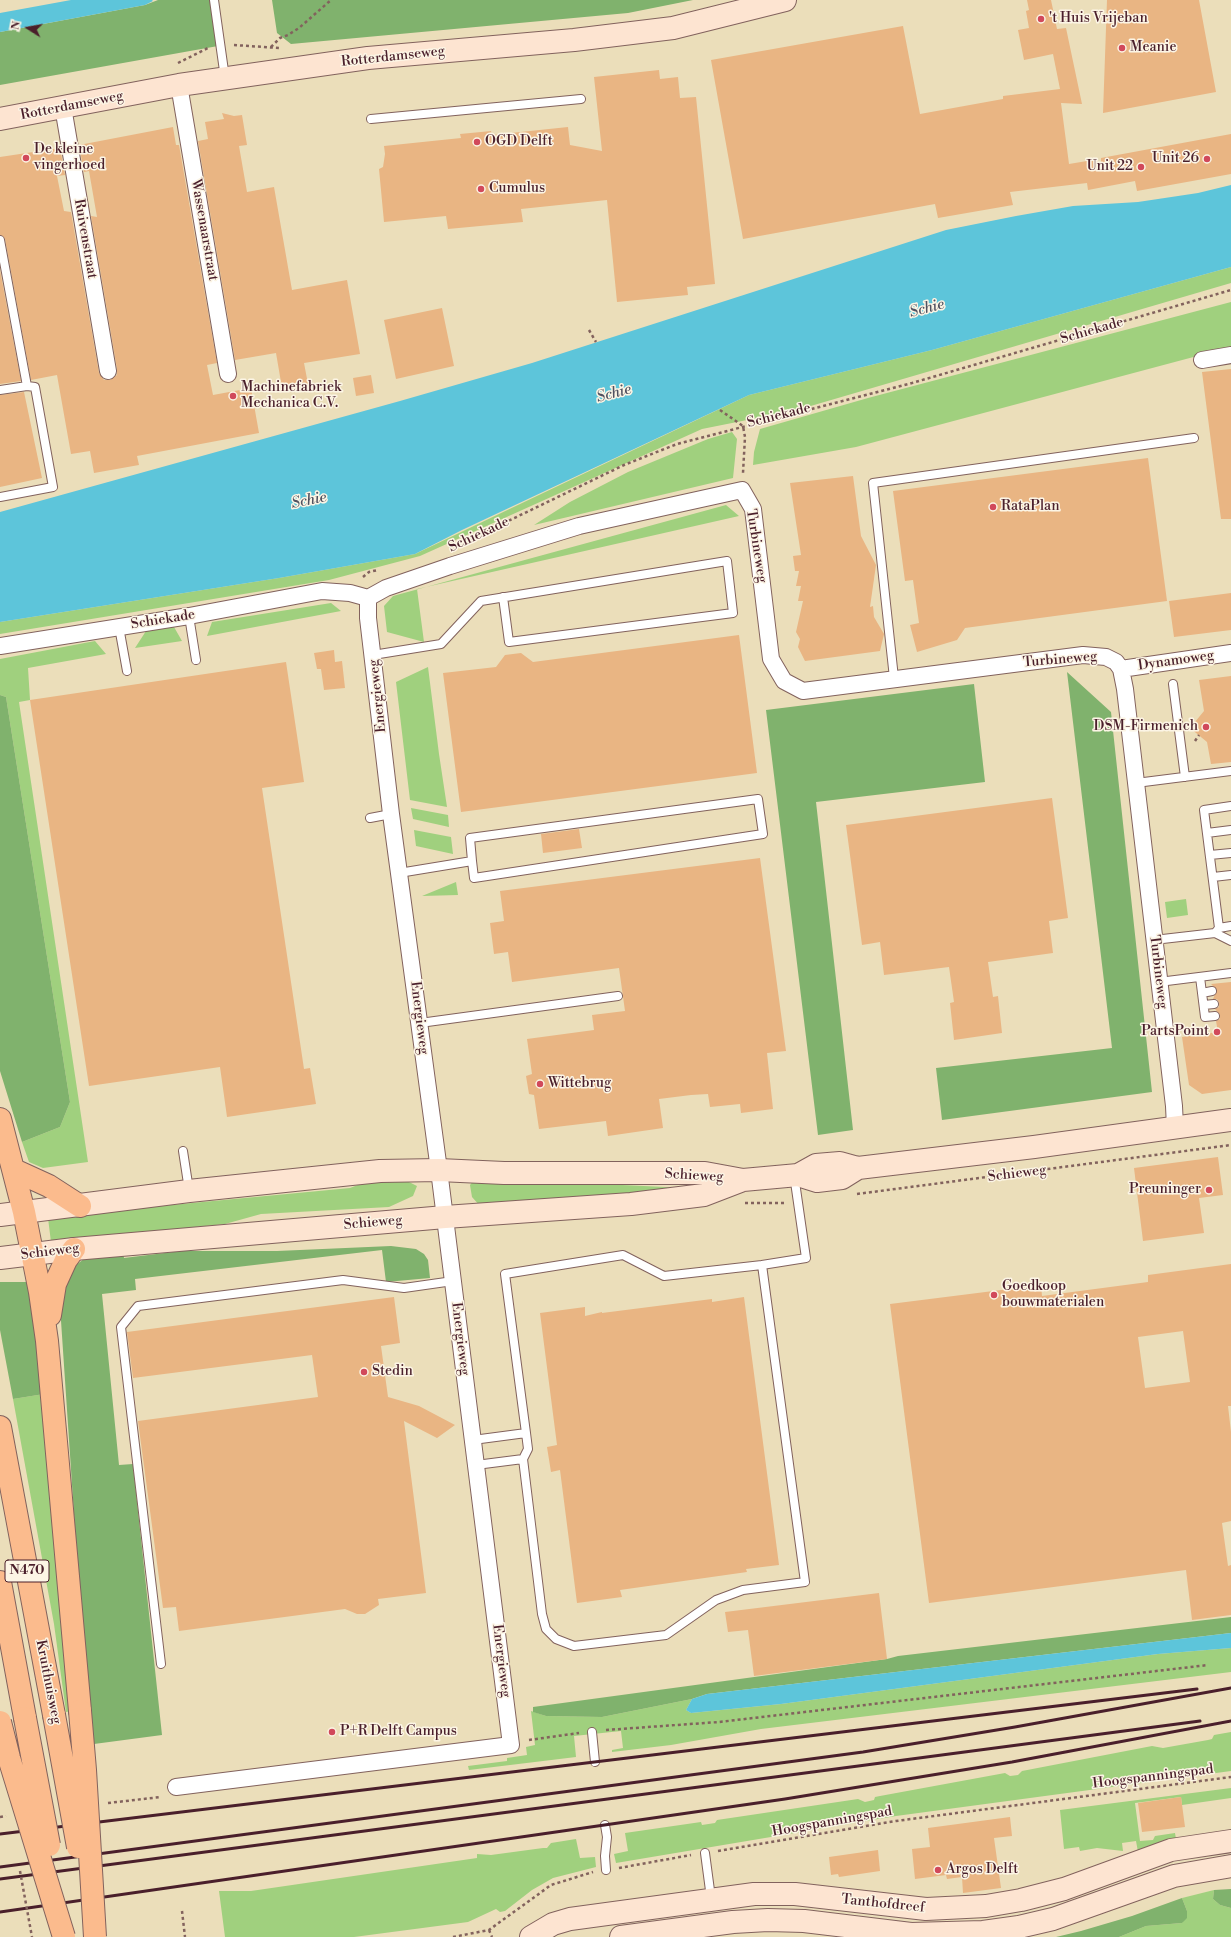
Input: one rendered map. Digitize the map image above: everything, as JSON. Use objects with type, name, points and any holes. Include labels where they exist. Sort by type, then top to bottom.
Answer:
[{"type":"highway","name":"N470","points":[[0,1119],[24,1212],[39,1285],[47,1341],[85,1770],[94,1937]]},
{"type":"highway","points":[[14,1170],[49,1186],[80,1206]]},
{"type":"highway","name":"N470","points":[[47,1341],[55,1284],[66,1260],[74,1249]]},
{"type":"highway","name":"Kruithuisweg","points":[[0,1427],[94,1937]]},
{"type":"highway","name":"Kruithuisweg","points":[[0,1582],[65,1937]]},
{"type":"highway","name":"N470","points":[[0,1722],[9,1758],[65,1937]]},
{"type":"street","name":"Rotterdamseweg","points":[[0,119],[225,78],[368,58],[574,40],[673,28],[785,0]]},
{"type":"street","name":"Wassenaarstraat","points":[[180,86],[228,374]]},
{"type":"street","name":"Ruivenstraat","points":[[63,108],[108,371]]},
{"type":"street","points":[[1202,360],[1231,355]]},
{"type":"street","name":"Turbineweg","points":[[368,598],[386,588],[450,566],[579,526],[742,490],[753,509],[771,659],[784,681],[803,691],[894,678],[1083,655],[1106,656],[1116,662],[1121,669],[1125,689],[1175,1127]]},
{"type":"street","name":"Schiekade","points":[[0,646],[190,616],[322,591],[350,593],[368,598]]},
{"type":"street","name":"Energieweg","points":[[176,1787],[512,1745],[420,1023],[391,814],[368,618],[368,598]]},
{"type":"street","name":"Dynamoweg","points":[[1121,669],[1231,653]]},
{"type":"street","name":"Schieweg","points":[[0,1215],[189,1191],[352,1173],[439,1170],[504,1173],[705,1174],[743,1180],[796,1175],[817,1181],[842,1178],[858,1168],[1034,1148],[1231,1120]]},
{"type":"street","name":"Schieweg","points":[[0,1258],[74,1249],[445,1217],[638,1203],[704,1195],[743,1180]]},
{"type":"street","name":"Tanthofdreef","points":[[531,1937],[553,1924],[570,1919],[754,1894],[795,1894],[926,1909],[986,1906],[1021,1900],[1064,1889],[1171,1850],[1231,1841]]},
{"type":"street","name":"Tanthofdreef","points":[[621,1937],[733,1922],[768,1920],[804,1921],[911,1934],[983,1932],[1018,1927],[1053,1919],[1174,1876],[1231,1866]]},
{"type":"lane","points":[[214,0],[225,78]]},
{"type":"lane","points":[[371,119],[581,99]]},
{"type":"lane","points":[[0,240],[27,386]]},
{"type":"lane","points":[[0,390],[27,386],[34,387],[53,487],[0,497]]},
{"type":"lane","points":[[894,678],[873,483],[1194,438]]},
{"type":"lane","points":[[373,655],[425,648],[441,644],[481,601],[503,597],[727,561],[733,613],[509,642],[503,597]]},
{"type":"lane","points":[[190,616],[196,660]]},
{"type":"lane","points":[[119,627],[127,671]]},
{"type":"lane","points":[[1173,684],[1185,777]]},
{"type":"lane","points":[[1136,783],[1231,771]]},
{"type":"lane","points":[[758,799],[762,834],[474,878],[472,861],[470,838],[758,799]]},
{"type":"lane","points":[[1231,806],[1204,810],[1213,877],[1217,930],[1231,941]]},
{"type":"lane","points":[[370,818],[391,814]]},
{"type":"lane","points":[[1207,834],[1231,830]]},
{"type":"lane","points":[[1210,855],[1231,852]]},
{"type":"lane","points":[[399,873],[472,861]]},
{"type":"lane","points":[[1213,877],[1231,875]]},
{"type":"lane","points":[[1154,940],[1217,930],[1231,926]]},
{"type":"lane","points":[[1159,982],[1231,973]]},
{"type":"lane","points":[[1200,977],[1205,1017],[1215,1016]]},
{"type":"lane","points":[[1202,993],[1212,992]]},
{"type":"lane","points":[[420,1023],[618,996]]},
{"type":"lane","points":[[1204,1005],[1214,1004]]},
{"type":"lane","points":[[183,1151],[189,1191]]},
{"type":"lane","points":[[762,1265],[805,1582],[743,1590],[716,1600],[666,1635],[574,1646],[556,1639],[546,1629],[542,1614],[523,1459],[528,1449],[505,1274],[623,1255],[664,1276],[762,1265],[806,1258],[796,1175]]},
{"type":"lane","points":[[161,1664],[121,1327],[138,1306],[343,1280],[404,1288],[453,1281]]},
{"type":"lane","points":[[473,1440],[526,1433]]},
{"type":"lane","points":[[476,1465],[523,1459]]},
{"type":"lane","points":[[592,1732],[595,1762]]},
{"type":"lane","points":[[605,1825],[607,1837],[605,1856],[606,1870]]},
{"type":"lane","points":[[705,1853],[711,1899]]},
{"type":"path","points":[[270,48],[280,38],[299,28],[331,0]]},
{"type":"path","name":"Schiekade","points":[[466,541],[624,465],[677,444],[912,383],[1231,290]]},
{"type":"path","points":[[589,330],[596,342]]},
{"type":"path","points":[[720,410],[743,426]]},
{"type":"path","name":"Turbineweg","points":[[742,490],[745,437],[743,426]]},
{"type":"path","points":[[350,593],[356,582],[369,572],[383,569]]},
{"type":"path","name":"Schieweg","points":[[855,1194],[1231,1146]]},
{"type":"path","points":[[779,1203],[798,1201]]},
{"type":"path","points":[[534,1739],[592,1732],[727,1721],[1208,1665]]},
{"type":"path","name":"Hoogspanningspad","points":[[453,1937],[489,1930],[551,1885],[585,1873],[903,1820],[1231,1776]]},
{"type":"path","points":[[182,1912],[185,1937]]},
{"type":"path","points":[[489,1930],[492,1937]]},
{"type":"green space","points":[[158,0],[210,0],[218,46],[0,85],[0,32],[145,5]]},
{"type":"green space","points":[[272,0],[693,0],[628,13],[291,44],[277,33]]},
{"type":"green space","points":[[1231,267],[1231,283],[797,410],[702,429],[420,556],[329,580],[0,634],[0,622],[279,578],[415,554],[749,395],[932,350]]},
{"type":"green space","points":[[1231,302],[1231,347],[856,447],[753,465],[754,452],[760,429],[868,398]]},
{"type":"green space","points":[[732,432],[737,439],[733,478],[534,525],[570,502],[628,472],[708,439]]},
{"type":"green space","points":[[726,505],[739,516],[426,587]]},
{"type":"green space","points":[[417,589],[424,642],[387,632],[384,606],[393,596]]},
{"type":"green space","points":[[331,603],[341,611],[207,636],[212,622]]},
{"type":"green space","points":[[174,627],[182,641],[135,648],[146,631]]},
{"type":"green space","points":[[95,641],[106,654],[28,668],[30,700],[19,702],[88,1162],[43,1168],[29,1162],[22,1142],[60,1127],[70,1102],[6,697],[0,695],[0,659]]},
{"type":"green space","points":[[428,667],[447,807],[410,800],[396,682]]},
{"type":"green space","points":[[1067,672],[1111,712],[1152,1092],[942,1120],[936,1068],[1112,1048]]},
{"type":"green space","points":[[974,684],[985,782],[816,802],[853,1130],[818,1135],[766,710]]},
{"type":"green space","points":[[0,695],[6,697],[70,1102],[60,1127],[22,1142],[0,1071]]},
{"type":"green space","points":[[411,808],[448,815],[449,827],[413,819]]},
{"type":"green space","points":[[414,830],[451,837],[453,854],[416,846]]},
{"type":"green space","points":[[456,882],[458,895],[422,896]]},
{"type":"green space","points":[[1186,899],[1188,915],[1167,918],[1165,902]]},
{"type":"green space","points":[[376,1178],[405,1180],[417,1186],[413,1196],[389,1207],[261,1214],[225,1224],[51,1242],[48,1218],[350,1188]]},
{"type":"green space","points":[[474,1180],[515,1180],[708,1189],[480,1206],[472,1197],[470,1185]]},
{"type":"green space","points":[[391,1246],[416,1249],[424,1254],[428,1260],[430,1278],[386,1282],[382,1250],[135,1279],[136,1290],[102,1294],[119,1465],[133,1464],[162,1735],[94,1744],[74,1562],[75,1529],[59,1291],[76,1265],[93,1252],[123,1253],[124,1258],[181,1251],[277,1251]]},
{"type":"green space","points":[[0,1282],[34,1282],[44,1394],[13,1399],[0,1330]]},
{"type":"green space","points":[[44,1394],[73,1711],[66,1712],[54,1624],[13,1399]]},
{"type":"green space","points":[[1231,1617],[1231,1633],[707,1694],[692,1699],[602,1717],[546,1716],[533,1712],[533,1707],[887,1659],[898,1656]]},
{"type":"green space","points":[[1231,1648],[1231,1672],[761,1729],[671,1745],[612,1752],[612,1750],[623,1748],[621,1731],[574,1736],[576,1757],[469,1770],[468,1766],[507,1761],[507,1758],[527,1755],[526,1747],[535,1745],[531,1711],[546,1716],[602,1717],[692,1699],[686,1710],[691,1713],[781,1704],[1158,1654]]},
{"type":"green space","points":[[1231,1732],[1231,1771],[896,1816],[616,1863],[614,1854],[628,1851],[625,1833],[701,1822],[702,1825],[715,1823],[717,1820],[858,1799],[865,1802],[874,1800],[875,1797],[880,1796],[1005,1773],[1010,1776],[1018,1775],[1022,1771],[1152,1746],[1163,1748],[1208,1740],[1212,1739],[1214,1735]]},
{"type":"green space","points":[[1231,1788],[1231,1798],[1182,1805],[1181,1797],[1135,1803],[1140,1841],[1153,1840],[1155,1836],[1175,1833],[1176,1839],[1138,1852],[1136,1841],[1122,1843],[1123,1851],[1097,1848],[1080,1851],[1079,1847],[1064,1849],[1060,1810]]},
{"type":"green space","points":[[576,1839],[580,1858],[595,1857],[596,1867],[553,1878],[532,1890],[505,1911],[500,1912],[496,1909],[468,1922],[354,1937],[225,1937],[219,1891],[251,1891],[477,1858],[477,1854],[491,1855],[547,1848],[551,1843]]},
{"type":"green space","points":[[1231,1889],[1231,1908],[1220,1905],[1213,1899],[1214,1890]]},
{"type":"green space","points":[[1214,1890],[1213,1899],[1220,1905],[1231,1908],[1231,1937],[1119,1937],[1146,1926],[1182,1923],[1187,1911],[1182,1898]]},
{"type":"green space","points":[[1182,1898],[1187,1911],[1187,1918],[1182,1923],[1146,1926],[1119,1937],[1056,1937],[1132,1916]]},
{"type":"water","points":[[71,0],[153,1],[145,5],[0,32],[0,13]]},
{"type":"water","name":"Schie","points":[[1231,185],[1231,267],[932,350],[749,395],[462,530],[415,554],[279,578],[0,622],[0,512],[532,363],[946,230],[1073,206],[1138,202],[1198,193]]},
{"type":"water","points":[[1231,1633],[1231,1648],[1158,1654],[781,1704],[691,1713],[686,1710],[692,1699],[707,1694]]},
{"type":"building","points":[[1027,0],[1051,0],[1057,29],[1066,28],[1082,104],[1061,103],[1069,164],[1093,160],[1095,170],[1101,169],[1101,158],[1231,134],[1231,174],[1137,191],[1135,181],[1088,190],[1087,183],[1010,192],[1013,205],[938,218],[935,204],[743,239],[711,60],[903,26],[920,114],[1003,99],[1003,96],[1060,89],[1053,54],[1024,60],[1018,30],[1029,28],[1026,11],[1029,10]]},
{"type":"building","points":[[1107,0],[1199,0],[1216,92],[1103,113]]},
{"type":"building","points":[[659,70],[660,79],[678,77],[680,98],[696,97],[715,284],[687,287],[688,295],[617,302],[607,200],[521,209],[523,222],[448,229],[446,216],[384,222],[379,169],[383,167],[385,154],[384,146],[461,138],[460,134],[491,131],[492,135],[568,127],[570,145],[602,151],[594,77]]},
{"type":"building","points":[[222,113],[234,116],[242,115],[247,145],[239,146],[247,192],[274,187],[292,290],[347,280],[360,354],[304,363],[308,384],[282,388],[276,353],[235,360],[198,141],[208,139],[205,122],[224,119]]},
{"type":"building","points":[[173,127],[176,145],[179,145],[217,363],[207,365],[213,395],[251,388],[259,433],[137,456],[139,465],[94,473],[90,451],[71,454],[57,375],[31,380],[5,239],[0,235],[0,157],[60,148],[65,175],[57,176],[64,211],[71,212],[99,373],[104,380],[110,380],[117,375],[117,369],[91,216],[97,217],[89,171],[84,172],[79,145]]},
{"type":"building","points":[[0,270],[21,381],[0,384]]},
{"type":"building","points":[[442,308],[454,366],[396,379],[384,320]]},
{"type":"building","points":[[1231,369],[1231,519],[1221,519],[1202,372]]},
{"type":"building","points":[[371,375],[374,393],[356,396],[353,378]]},
{"type":"building","points":[[24,392],[42,478],[0,487],[0,395]]},
{"type":"building","points":[[1148,458],[1167,601],[965,628],[957,640],[917,652],[910,625],[919,623],[913,580],[905,581],[893,491]]},
{"type":"building","points":[[853,476],[861,536],[876,565],[870,607],[873,606],[874,617],[884,634],[880,651],[805,661],[798,647],[800,639],[796,632],[803,601],[798,601],[801,586],[796,586],[799,571],[795,571],[793,556],[801,555],[790,483]]},
{"type":"building","points":[[1231,593],[1231,630],[1174,637],[1169,601]]},
{"type":"building","points":[[739,635],[757,773],[461,812],[443,673],[496,667],[505,655],[521,653],[533,662]]},
{"type":"building","points":[[334,650],[335,662],[342,661],[345,688],[324,690],[321,669],[317,669],[314,653]]},
{"type":"building","points":[[286,662],[304,782],[262,788],[304,1069],[310,1068],[316,1104],[227,1117],[220,1067],[89,1086],[30,700]]},
{"type":"building","points":[[1231,676],[1231,762],[1211,764],[1207,742],[1190,728],[1204,711],[1199,680]]},
{"type":"building","points":[[1052,798],[1068,918],[1049,921],[1053,953],[988,962],[993,997],[998,996],[1002,1033],[954,1040],[950,1003],[954,1002],[949,967],[884,975],[880,942],[862,945],[846,825]]},
{"type":"building","points":[[579,829],[582,848],[543,853],[541,834]]},
{"type":"building","points":[[760,858],[786,1051],[767,1053],[773,1109],[741,1113],[740,1104],[710,1107],[708,1094],[691,1095],[659,1099],[663,1128],[608,1136],[606,1121],[539,1129],[534,1095],[529,1094],[526,1076],[532,1074],[527,1039],[594,1030],[592,1015],[625,1011],[619,968],[512,982],[508,952],[494,954],[490,923],[504,921],[500,891]]},
{"type":"building","points":[[1231,982],[1231,1090],[1202,1094],[1189,1085],[1182,1037],[1218,1032],[1216,1021],[1220,1019],[1220,1015],[1215,1009],[1219,1007],[1219,1003],[1217,999],[1213,999],[1217,990],[1211,984]]},
{"type":"building","points":[[1218,1157],[1223,1195],[1199,1198],[1204,1233],[1143,1241],[1134,1168]]},
{"type":"building","points":[[1231,1264],[1231,1406],[1228,1406],[1231,1432],[1231,1521],[1222,1523],[1228,1566],[1231,1565],[1231,1615],[1192,1620],[1186,1570],[929,1603],[890,1304],[1041,1285],[1042,1296],[1148,1282],[1148,1275]],"holes":[[[1183,1331],[1190,1382],[1145,1388],[1138,1337]]]},
{"type":"building","points":[[394,1297],[400,1343],[381,1346],[388,1397],[419,1406],[455,1425],[437,1438],[404,1421],[426,1593],[378,1599],[379,1605],[365,1614],[357,1614],[345,1609],[179,1631],[176,1607],[163,1608],[138,1421],[318,1397],[312,1355],[133,1378],[127,1332]]},
{"type":"building","points":[[744,1297],[779,1565],[746,1569],[747,1572],[620,1590],[622,1597],[577,1603],[560,1470],[551,1472],[547,1447],[557,1445],[540,1313],[585,1307],[585,1316],[602,1312],[712,1299],[712,1302]]},
{"type":"building","points":[[879,1593],[887,1659],[754,1676],[748,1630],[728,1632],[725,1612]]},
{"type":"building","points":[[1181,1797],[1185,1827],[1142,1832],[1138,1803]]},
{"type":"building","points":[[1010,1817],[1012,1836],[994,1838],[1001,1888],[963,1893],[962,1877],[947,1879],[946,1875],[915,1879],[912,1849],[930,1847],[928,1828]]},
{"type":"building","points":[[878,1850],[880,1871],[839,1877],[838,1874],[831,1875],[829,1857]]},
{"type":"railway","points":[[0,1867],[863,1752],[1015,1727],[1231,1688]]},
{"type":"railway","points":[[0,1834],[1197,1689]]},
{"type":"railway","points":[[0,1879],[1200,1721]]},
{"type":"railway","points":[[0,1912],[785,1799],[1012,1762],[1231,1721]]},
{"type":"place","name":"'t Huis Vrijeban","points":[[1041,19]]},
{"type":"place","name":"Meanie","points":[[1122,48]]},
{"type":"place","name":"OGD Delft","points":[[477,142]]},
{"type":"place","name":"De kleine vingerhoed","points":[[26,158]]},
{"type":"place","name":"Unit 26","points":[[1207,159]]},
{"type":"place","name":"Unit 22","points":[[1141,167]]},
{"type":"place","name":"Cumulus","points":[[481,189]]},
{"type":"place","name":"Machinefabriek Mechanica C.V.","points":[[233,396]]},
{"type":"place","name":"RataPlan","points":[[993,507]]},
{"type":"place","name":"DSM-Firmenich","points":[[1206,727]]},
{"type":"place","name":"PartsPoint","points":[[1217,1032]]},
{"type":"place","name":"Wittebrug","points":[[540,1084]]},
{"type":"place","name":"Preuninger","points":[[1209,1190]]},
{"type":"place","name":"Goedkoop bouwmaterialen","points":[[994,1295]]},
{"type":"place","name":"Stedin","points":[[364,1372]]},
{"type":"place","name":"P+R Delft Campus","points":[[332,1732]]},
{"type":"place","name":"Argos Delft","points":[[938,1870]]}]
